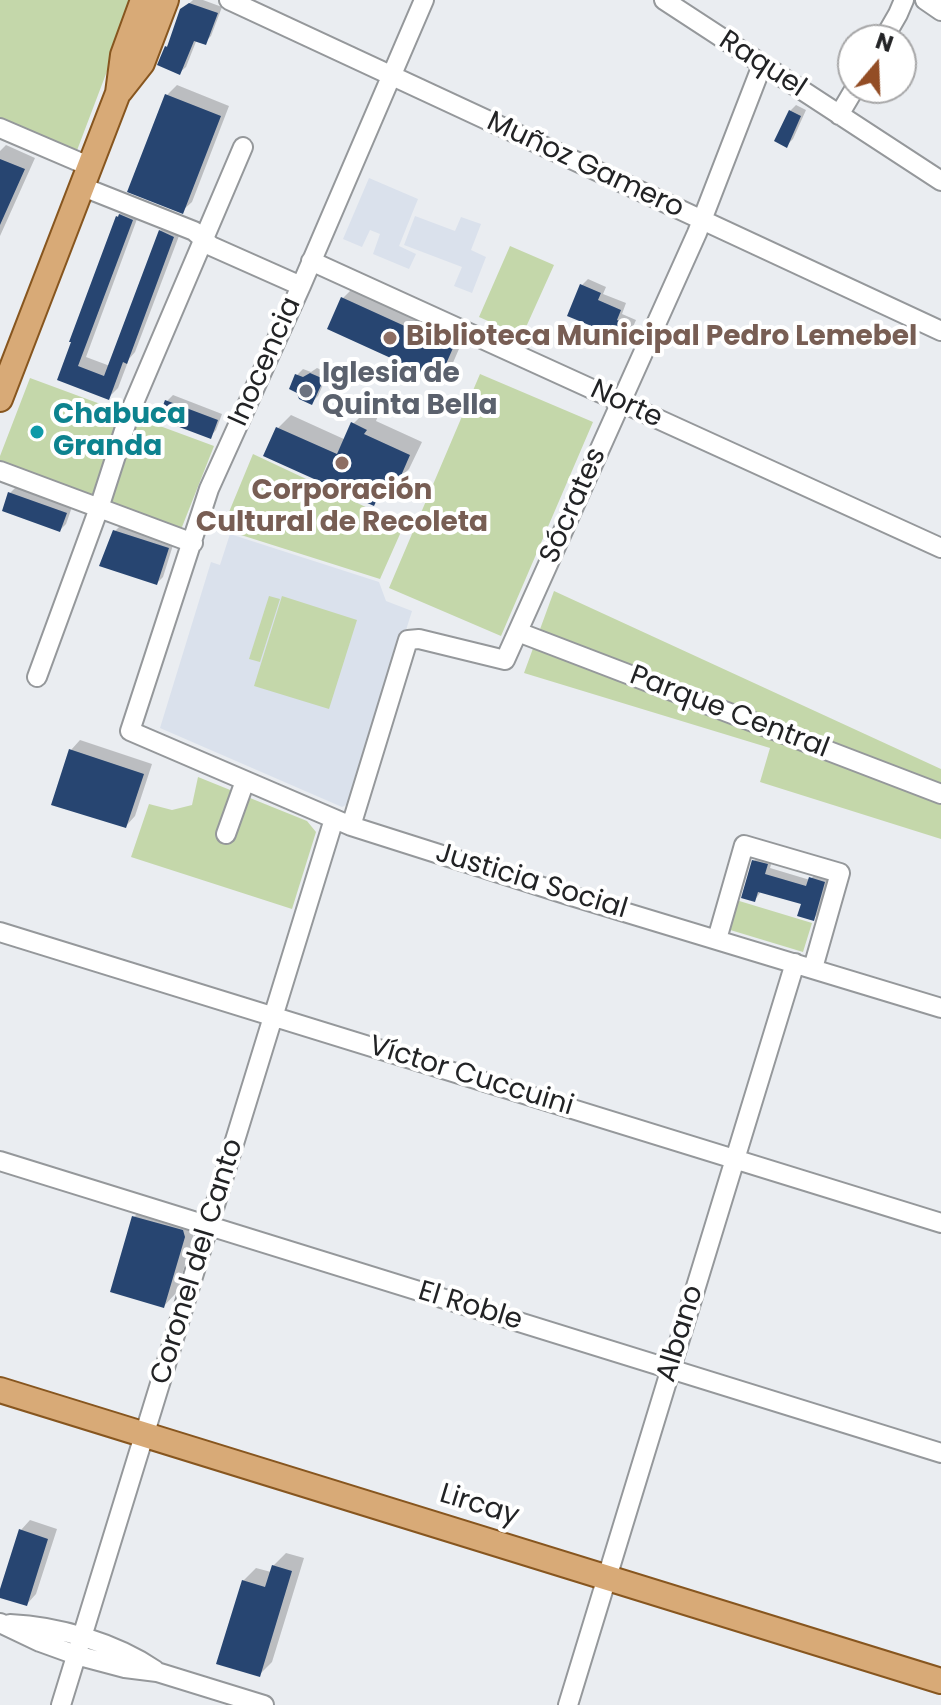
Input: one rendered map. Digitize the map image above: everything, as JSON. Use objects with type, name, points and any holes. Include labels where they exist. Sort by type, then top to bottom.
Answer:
[{"type":"main road","points":[[0,399],[118,93],[123,55],[143,0]]},
{"type":"main road","points":[[118,93],[142,63],[166,0]]},
{"type":"main road","name":"Lircay","points":[[0,1390],[941,1681]]},
{"type":"street","name":"Muñoz Gamero","points":[[229,0],[941,331]]},
{"type":"street","name":"Inocencia","points":[[130,731],[216,473],[301,286],[424,0]]},
{"type":"street","name":"Raquel","points":[[664,0],[941,181]]},
{"type":"street","points":[[891,24],[904,0]]},
{"type":"street","points":[[925,0],[941,11]]},
{"type":"street","name":"Sócrates","points":[[505,660],[703,220],[762,65]]},
{"type":"street","points":[[839,115],[846,104]]},
{"type":"street","points":[[0,128],[87,177],[194,231],[211,246],[301,286]]},
{"type":"street","points":[[37,677],[99,508],[130,412],[243,147]]},
{"type":"street","name":"Norte","points":[[311,261],[941,548]]},
{"type":"street","points":[[0,471],[193,543]]},
{"type":"street","name":"Parque Central","points":[[518,632],[941,794]]},
{"type":"street","name":"Coronel del Canto","points":[[61,1705],[273,1016],[408,640],[419,639],[505,660]]},
{"type":"street","name":"Justicia Social","points":[[130,731],[343,822],[568,895],[941,1008]]},
{"type":"street","points":[[226,834],[245,781]]},
{"type":"street","name":"Albano","points":[[568,1705],[735,1159],[840,873],[744,845],[717,939]]},
{"type":"street","name":"Víctor Cuccuini","points":[[0,932],[941,1223]]},
{"type":"street","name":"El Roble","points":[[0,1161],[941,1453]]},
{"type":"street","points":[[2,1623],[46,1627],[78,1646],[119,1650],[157,1672],[264,1705]]},
{"type":"shaded area","points":[[369,178],[418,199],[399,246],[416,254],[409,269],[373,254],[380,234],[370,230],[362,247],[343,239]]},
{"type":"shaded area","points":[[415,216],[455,231],[461,217],[481,224],[471,250],[486,257],[472,293],[454,286],[462,267],[404,245]]},
{"type":"shaded area","points":[[230,534],[379,582],[386,601],[412,611],[352,802],[342,807],[160,728],[211,562],[220,565]]},
{"type":"green space","points":[[0,0],[134,0],[76,153],[0,120]]},
{"type":"green space","points":[[510,246],[554,265],[522,336],[479,317]]},
{"type":"green space","points":[[480,374],[593,422],[501,636],[389,588]]},
{"type":"green space","points":[[30,378],[214,446],[182,527],[177,529],[0,461]]},
{"type":"green space","points":[[253,454],[404,525],[380,579],[222,529]]},
{"type":"green space","points":[[554,591],[941,769],[941,839],[760,782],[770,748],[524,673]]},
{"type":"green space","points":[[269,596],[280,599],[260,662],[249,659]]},
{"type":"green space","points":[[282,596],[357,620],[329,709],[254,686]]},
{"type":"green space","points":[[198,777],[307,821],[316,832],[292,909],[131,857],[149,804],[172,810],[192,805]]},
{"type":"green space","points":[[736,900],[812,923],[803,952],[727,929]]},
{"type":"building","points":[[189,3],[218,13],[206,45],[194,41],[180,75],[157,65],[167,47],[180,9]]},
{"type":"building","points":[[165,94],[221,116],[183,214],[127,192]]},
{"type":"building","points":[[789,110],[801,116],[787,148],[774,141]]},
{"type":"building","points":[[0,159],[25,169],[0,225]]},
{"type":"building","points":[[119,214],[133,220],[78,366],[104,376],[159,230],[174,237],[127,364],[123,362],[109,400],[57,380]]},
{"type":"building","points":[[580,284],[601,293],[598,300],[621,310],[617,320],[631,326],[624,344],[567,316]]},
{"type":"building","name":"Biblioteca Municipal Pedro Lemebel","points":[[341,297],[453,348],[439,380],[327,329]]},
{"type":"building","name":"Iglesia de Quinta Bella","points":[[310,373],[324,379],[312,405],[299,399],[297,393],[289,389],[295,374],[303,377]]},
{"type":"building","points":[[165,400],[218,420],[211,439],[158,419]]},
{"type":"building","name":"Corporación Cultural de Recoleta","points":[[351,422],[367,430],[364,434],[410,455],[397,485],[386,480],[374,506],[263,456],[276,427],[337,454]]},
{"type":"building","points":[[8,492],[67,513],[60,532],[2,511]]},
{"type":"building","points":[[113,530],[169,548],[157,585],[99,566]]},
{"type":"building","points":[[69,749],[144,774],[126,828],[51,805]]},
{"type":"building","points":[[752,860],[768,864],[765,874],[806,886],[809,877],[825,882],[814,921],[797,916],[801,904],[758,892],[755,902],[741,898]]},
{"type":"building","points":[[132,1216],[183,1230],[185,1237],[164,1308],[110,1292]]},
{"type":"building","points":[[19,1529],[48,1539],[27,1606],[0,1598]]},
{"type":"building","points":[[272,1565],[292,1571],[260,1677],[216,1664],[242,1580],[265,1587]]},
{"type":"place","name":"Biblioteca Municipal Pedro Lemebel","points":[[390,338]]},
{"type":"place","name":"Iglesia de Quinta Bella","points":[[306,391]]},
{"type":"place","name":"Chabuca Granda","points":[[37,432]]},
{"type":"place","name":"Corporación Cultural de Recoleta","points":[[342,463]]}]
